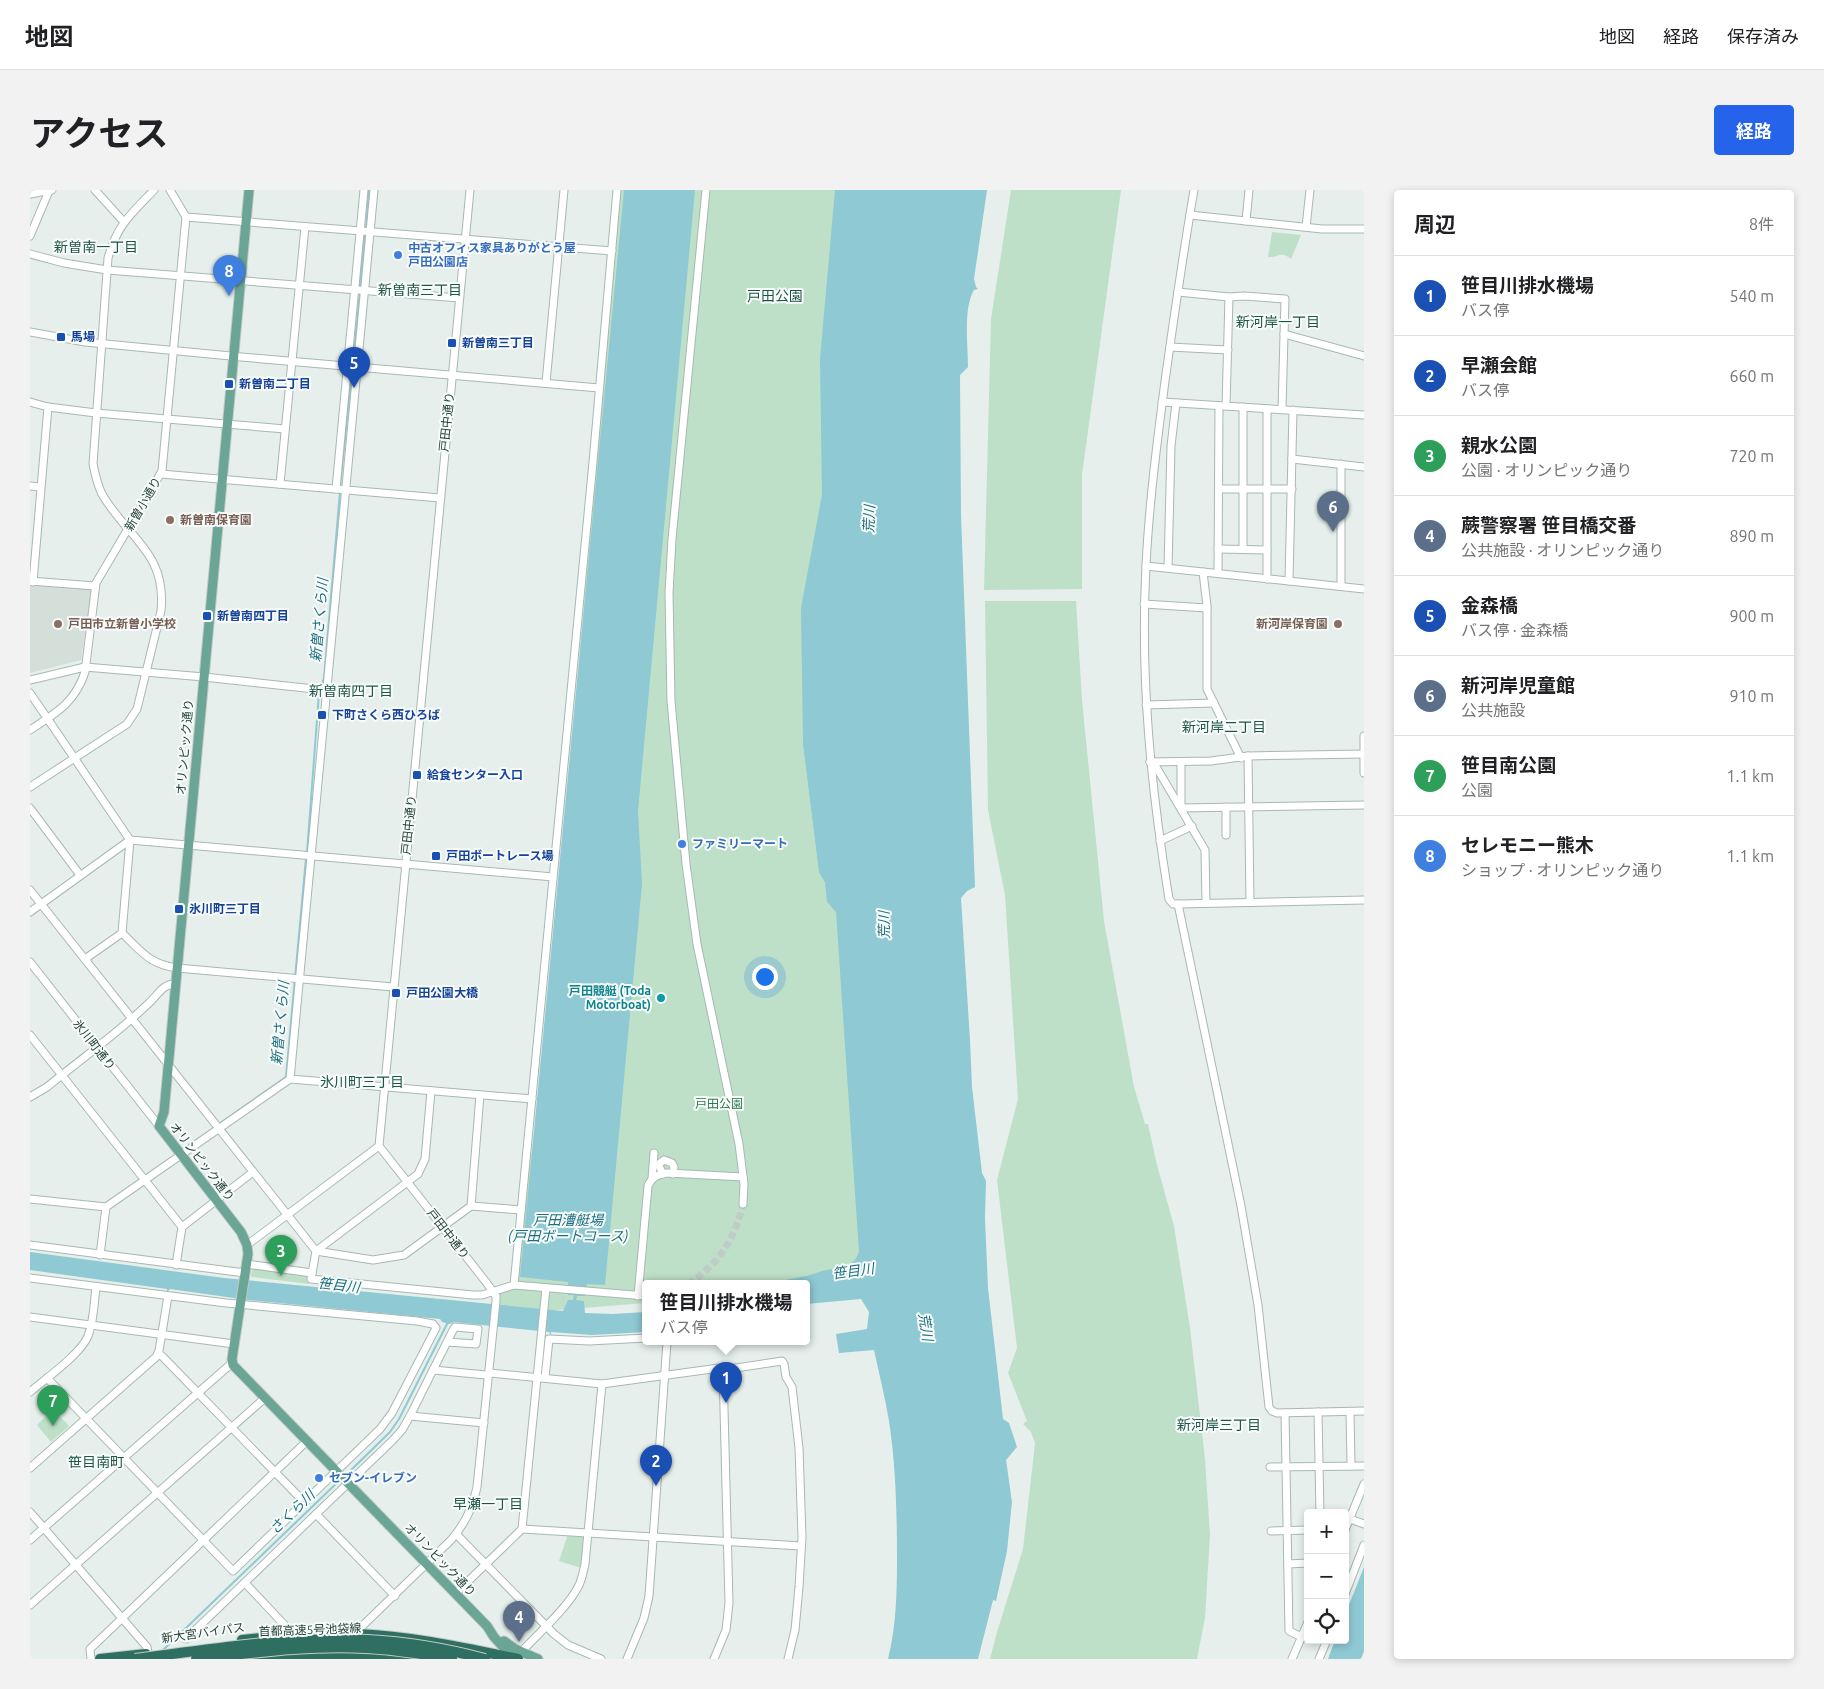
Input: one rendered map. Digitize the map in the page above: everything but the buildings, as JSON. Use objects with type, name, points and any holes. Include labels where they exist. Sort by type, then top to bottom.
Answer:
[{"type":"highway","name":"新大宮バイパス","points":[[100,1659],[294,1635],[355,1634],[396,1637],[517,1657]]},
{"type":"highway","name":"首都高速5号池袋線","points":[[135,1659],[248,1646],[334,1640],[396,1642],[485,1659]]},
{"type":"highway","name":"首都高速5号池袋線","points":[[196,1659],[277,1650],[334,1647],[395,1650],[452,1659]]},
{"type":"highway","points":[[465,1648],[498,1659]]},
{"type":"highway","points":[[254,1659],[364,1654],[408,1659]]},
{"type":"main road","name":"オリンピック通り","points":[[247,1245],[243,1235],[159,1126],[164,1112],[249,190]]},
{"type":"main road","points":[[232,1363],[247,1245]]},
{"type":"main road","name":"オリンピック通り","points":[[232,1363],[486,1626],[494,1637],[517,1657]]},
{"type":"main road","points":[[517,1657],[538,1659]]},
{"type":"street","points":[[95,190],[124,222]]},
{"type":"street","points":[[30,787],[127,724],[137,709],[161,611],[163,596],[161,580],[148,551],[102,494],[93,464],[107,270],[112,245],[124,222],[154,190]]},
{"type":"street","points":[[170,190],[186,217],[612,251]]},
{"type":"street","points":[[364,190],[366,232]]},
{"type":"street","points":[[290,1080],[297,978],[340,489],[366,232],[374,190]]},
{"type":"street","name":"戸田中通り","points":[[470,190],[379,1146],[496,1296],[490,1373]]},
{"type":"street","points":[[546,383],[564,190]]},
{"type":"street","points":[[514,1285],[618,190]]},
{"type":"street","points":[[706,190],[672,539],[669,593],[669,668],[675,762],[686,864],[695,926],[739,1144],[744,1204]]},
{"type":"street","points":[[1194,190],[1162,402],[1150,514],[1144,604],[1144,660],[1150,762],[1169,899],[1173,904],[1364,900]]},
{"type":"street","points":[[1246,221],[1250,190]]},
{"type":"street","points":[[1306,227],[1310,190]]},
{"type":"street","points":[[30,194],[50,191]]},
{"type":"street","points":[[30,236],[50,191]]},
{"type":"street","points":[[1190,215],[1306,227],[1364,228]]},
{"type":"street","name":"新曽小通り","points":[[30,730],[64,707],[80,685],[85,667],[96,586],[161,474],[186,217]]},
{"type":"street","points":[[280,484],[305,226]]},
{"type":"street","points":[[30,254],[64,263],[107,270],[459,298]]},
{"type":"street","points":[[1178,292],[1228,297],[1244,296],[1285,299],[1282,410]]},
{"type":"street","points":[[1218,574],[1219,489],[1228,350],[1228,297]]},
{"type":"street","points":[[30,332],[54,338],[101,344],[599,388]]},
{"type":"street","points":[[1284,334],[1364,356]]},
{"type":"street","points":[[1170,347],[1228,350]]},
{"type":"street","points":[[30,402],[48,407],[96,413],[286,429]]},
{"type":"street","points":[[1162,402],[1364,414]]},
{"type":"street","points":[[1168,568],[1171,446],[1176,403]]},
{"type":"street","points":[[48,407],[40,487],[34,524],[32,581],[96,586]]},
{"type":"street","points":[[1243,407],[1243,549]]},
{"type":"street","points":[[1267,409],[1267,579]]},
{"type":"street","points":[[1289,581],[1293,410]]},
{"type":"street","points":[[1292,459],[1364,466]]},
{"type":"street","points":[[1341,464],[1341,586]]},
{"type":"street","points":[[161,474],[440,498]]},
{"type":"street","points":[[30,486],[40,487]]},
{"type":"street","points":[[1219,489],[1292,489]]},
{"type":"street","points":[[1218,549],[1267,550]]},
{"type":"street","points":[[1146,566],[1364,589]]},
{"type":"street","points":[[1203,572],[1207,608],[1207,688],[1245,757],[1249,806],[1250,902]]},
{"type":"street","points":[[1144,604],[1207,608]]},
{"type":"street","points":[[30,680],[85,667],[146,671],[320,690]]},
{"type":"street","points":[[30,692],[130,840],[122,933]]},
{"type":"street","points":[[1146,705],[1214,703]]},
{"type":"street","points":[[1364,736],[1364,773]]},
{"type":"street","points":[[1150,762],[1364,754]]},
{"type":"street","points":[[1150,762],[1155,765],[1205,850],[1206,903]]},
{"type":"street","points":[[1181,762],[1181,808]]},
{"type":"street","points":[[1181,808],[1364,805]]},
{"type":"street","points":[[1226,807],[1226,835]]},
{"type":"street","points":[[30,808],[80,876]]},
{"type":"street","points":[[1160,841],[1192,826]]},
{"type":"street","points":[[30,912],[130,840],[553,877]]},
{"type":"street","points":[[30,890],[316,1251],[373,1260],[404,1255],[472,1206],[521,1210]]},
{"type":"street","points":[[1178,904],[1241,1206],[1258,1305],[1269,1407],[1274,1412],[1285,1413],[1364,1411]]},
{"type":"street","points":[[84,959],[122,933]]},
{"type":"street","points":[[122,933],[152,961],[164,966],[393,987]]},
{"type":"street","name":"氷川町通り","points":[[30,962],[159,1126]]},
{"type":"street","points":[[30,1097],[131,1019],[164,987],[168,984],[176,984]]},
{"type":"street","points":[[30,1034],[182,1227]]},
{"type":"street","points":[[30,1199],[106,1207],[185,1153],[218,1127],[290,1080],[532,1099]]},
{"type":"street","points":[[312,1276],[316,1251],[418,1174],[425,1159],[431,1091]]},
{"type":"street","points":[[472,1206],[480,1095]]},
{"type":"street","points":[[247,1245],[379,1146]]},
{"type":"street","points":[[638,1296],[648,1186],[652,1179],[654,1153]]},
{"type":"street","points":[[663,1174],[659,1166],[660,1162],[664,1160],[672,1163],[674,1168],[673,1174]]},
{"type":"street","points":[[176,1265],[182,1227],[253,1172]]},
{"type":"street","points":[[652,1179],[663,1174],[743,1177]]},
{"type":"street","points":[[100,1254],[106,1207]]},
{"type":"street","points":[[30,1245],[176,1265],[312,1276],[473,1295],[482,1295],[514,1285],[548,1290],[642,1296]]},
{"type":"street","points":[[30,1278],[168,1296],[417,1321],[433,1324],[436,1328],[392,1413],[316,1514],[186,1639]]},
{"type":"street","points":[[30,1392],[78,1351],[88,1338],[92,1325],[96,1287]]},
{"type":"street","points":[[455,1594],[522,1529],[548,1290]]},
{"type":"street","points":[[30,1468],[158,1354],[168,1296]]},
{"type":"street","points":[[30,1317],[234,1344]]},
{"type":"street","points":[[540,1376],[548,1340],[589,1342],[642,1338]]},
{"type":"street","points":[[47,1378],[233,1571],[305,1503],[392,1441],[402,1430],[410,1416],[447,1342]]},
{"type":"street","points":[[628,1659],[647,1608],[654,1537],[667,1345]]},
{"type":"street","points":[[158,1354],[305,1503]]},
{"type":"street","points":[[434,1370],[486,1375],[490,1373],[540,1376],[602,1384],[719,1368],[723,1370],[782,1362],[786,1377],[792,1387],[799,1448],[801,1546],[795,1630],[788,1659]]},
{"type":"street","points":[[30,1540],[232,1363]]},
{"type":"street","points":[[714,1659],[726,1630],[729,1612],[723,1370]]},
{"type":"street","points":[[330,1657],[395,1596],[456,1534],[467,1518],[474,1500],[490,1373]]},
{"type":"street","points":[[517,1657],[572,1597],[579,1586],[585,1564],[602,1384]]},
{"type":"street","points":[[30,1605],[265,1398]]},
{"type":"street","points":[[1318,1412],[1320,1509]]},
{"type":"street","points":[[1350,1412],[1351,1466]]},
{"type":"street","points":[[1285,1413],[1289,1631],[1302,1637]]},
{"type":"street","points":[[410,1416],[484,1423]]},
{"type":"street","points":[[91,1659],[90,1648],[307,1441]]},
{"type":"street","points":[[1270,1467],[1364,1466]]},
{"type":"street","points":[[1364,1484],[1350,1519],[1364,1524]]},
{"type":"street","points":[[30,1512],[147,1647],[157,1652]]},
{"type":"street","points":[[316,1514],[395,1596]]},
{"type":"street","points":[[522,1529],[801,1546]]},
{"type":"street","points":[[1271,1531],[1304,1530]]},
{"type":"street","points":[[456,1534],[568,1645],[601,1659]]},
{"type":"street","points":[[1349,1584],[1364,1545]]},
{"type":"street","points":[[1288,1564],[1304,1563]]},
{"type":"street","points":[[244,1582],[294,1635]]},
{"type":"street","points":[[1292,1659],[1304,1632]]},
{"type":"street","points":[[1319,1659],[1325,1644]]},
{"type":"shaded area","name":"戸田市立新曽小学校","points":[[30,583],[92,589],[81,660],[30,673]]},
{"type":"green space","name":"戸田公園","points":[[620,190],[910,190],[904,1278],[810,1284],[810,1280],[642,1280],[642,1303],[494,1315],[492,1291],[514,1284],[521,1210],[533,1145],[554,991],[582,628]]},
{"type":"green space","points":[[1011,190],[1121,190],[1082,475],[1082,589],[984,590],[991,319]]},
{"type":"green space","points":[[1272,232],[1301,235],[1291,259],[1285,255],[1268,257]]},
{"type":"green space","points":[[985,601],[1076,601],[1082,700],[1104,921],[1134,1087],[1145,1124],[1148,1124],[1174,1226],[1190,1328],[1205,1459],[1210,1535],[1205,1618],[1197,1659],[990,1659],[1023,1549],[1035,1443],[1031,1432],[1023,1424],[1027,1421],[1008,1373],[1017,1348],[997,1180],[1018,1099],[1005,895],[988,810]]},
{"type":"green space","points":[[252,1267],[311,1275],[309,1284],[251,1277]]},
{"type":"green space","points":[[53,1409],[69,1426],[51,1442],[37,1425]]},
{"type":"green space","points":[[568,1534],[585,1536],[581,1568],[559,1561]]},
{"type":"water","name":"戸田漕艇場 (戸田ボートコース)","points":[[624,190],[695,190],[638,811],[642,884],[605,1285],[587,1284],[585,1296],[577,1296],[576,1300],[584,1301],[585,1313],[642,1312],[642,1332],[592,1335],[551,1332],[551,1336],[549,1332],[454,1322],[450,1324],[442,1322],[440,1319],[248,1300],[170,1289],[167,1292],[167,1289],[30,1270],[30,1252],[224,1278],[563,1311],[568,1300],[573,1300],[574,1295],[568,1295],[568,1282],[520,1277]]},
{"type":"water","points":[[835,190],[987,190],[974,279],[978,289],[974,290],[968,307],[968,367],[960,375],[961,515],[975,887],[967,891],[961,898],[972,1087],[982,1173],[986,1181],[985,1219],[988,1288],[1003,1419],[1009,1423],[1017,1447],[1006,1460],[1012,1502],[1007,1551],[996,1601],[993,1600],[978,1659],[888,1659],[893,1635],[897,1586],[896,1491],[889,1421],[874,1350],[839,1353],[836,1334],[867,1329],[869,1312],[861,1299],[810,1304],[810,1280],[786,1280],[848,1266],[855,1260],[859,1252],[836,912],[827,902],[825,882],[819,872],[803,744],[801,608],[822,495],[820,359]]},
{"type":"water","points":[[1364,1567],[1364,1651],[1361,1659],[1328,1659],[1334,1644],[1349,1644],[1349,1605]]},
{"type":"waterway","name":"新曽さくら川","points":[[366,229],[369,190]]},
{"type":"waterway","name":"新曽さくら川","points":[[360,288],[365,233]]},
{"type":"waterway","name":"新曽さくら川","points":[[340,487],[360,293]]},
{"type":"waterway","name":"新曽さくら川","points":[[307,853],[319,693],[324,678],[340,492]]},
{"type":"waterway","name":"新曽さくら川","points":[[219,1124],[286,1077],[306,858]]},
{"type":"waterway","name":"新曽さくら川","points":[[184,1149],[215,1127]]},
{"type":"waterway","name":"さくら川","points":[[345,1476],[390,1432],[399,1419],[448,1322]]},
{"type":"waterway","name":"さくら川","points":[[161,1652],[341,1479]]},
{"type":"tunnel","points":[[694,1280],[724,1250],[740,1217],[743,1204]]},
{"type":"place","name":"中古オフィス家具ありがとう屋 戸田公園店","points":[[398,255]]},
{"type":"place","name":"セレモニー熊木","points":[[229,296]]},
{"type":"place","name":"馬場","points":[[61,337]]},
{"type":"place","name":"新曽南三丁目","points":[[452,343]]},
{"type":"place","name":"新曽南二丁目","points":[[229,384]]},
{"type":"place","name":"金森橋","points":[[354,388]]},
{"type":"place","name":"新曽南保育園","points":[[170,520]]},
{"type":"place","name":"新河岸児童館","points":[[1333,532]]},
{"type":"place","name":"新曽南四丁目","points":[[207,616]]},
{"type":"place","name":"戸田市立新曽小学校","points":[[58,624]]},
{"type":"place","name":"新河岸保育園","points":[[1338,624]]},
{"type":"place","name":"下町さくら西ひろば","points":[[322,715]]},
{"type":"place","name":"給食センター入口","points":[[417,775]]},
{"type":"place","name":"ファミリーマート","points":[[682,844]]},
{"type":"place","name":"戸田ボートレース場","points":[[436,856]]},
{"type":"place","name":"氷川町三丁目","points":[[179,909]]},
{"type":"place","name":"戸田公園大橋","points":[[396,993]]},
{"type":"place","name":"戸田競艇 (Toda Motorboat)","points":[[661,998]]},
{"type":"place","name":"親水公園","points":[[281,1276]]},
{"type":"place","name":"笹目川排水機場","points":[[726,1403]]},
{"type":"place","name":"笹目南公園","points":[[53,1426]]},
{"type":"place","name":"セブン-イレブン","points":[[319,1478]]},
{"type":"place","name":"早瀬会館","points":[[656,1486]]},
{"type":"place","name":"蕨警察署 笹目橋交番","points":[[519,1642]]},
{"type":"district","name":"新曽南一丁目","points":[[96,247]]},
{"type":"district","name":"新曽南三丁目","points":[[420,290]]},
{"type":"district","name":"戸田公園","points":[[775,296]]},
{"type":"district","name":"新河岸一丁目","points":[[1278,322]]},
{"type":"district","name":"新曽南四丁目","points":[[351,691]]},
{"type":"district","name":"新河岸二丁目","points":[[1224,727]]},
{"type":"district","name":"氷川町三丁目","points":[[362,1082]]},
{"type":"district","name":"新河岸三丁目","points":[[1219,1425]]},
{"type":"district","name":"笹目南町","points":[[96,1462]]},
{"type":"district","name":"早瀬一丁目","points":[[488,1504]]},
{"type":"water label","name":"荒川","points":[[869,519]]},
{"type":"water label","name":"荒川","points":[[884,925]]},
{"type":"water label","name":"笹目川","points":[[853,1271]]},
{"type":"water label","name":"笹目川","points":[[339,1285]]},
{"type":"water label","name":"荒川","points":[[926,1327]]}]
